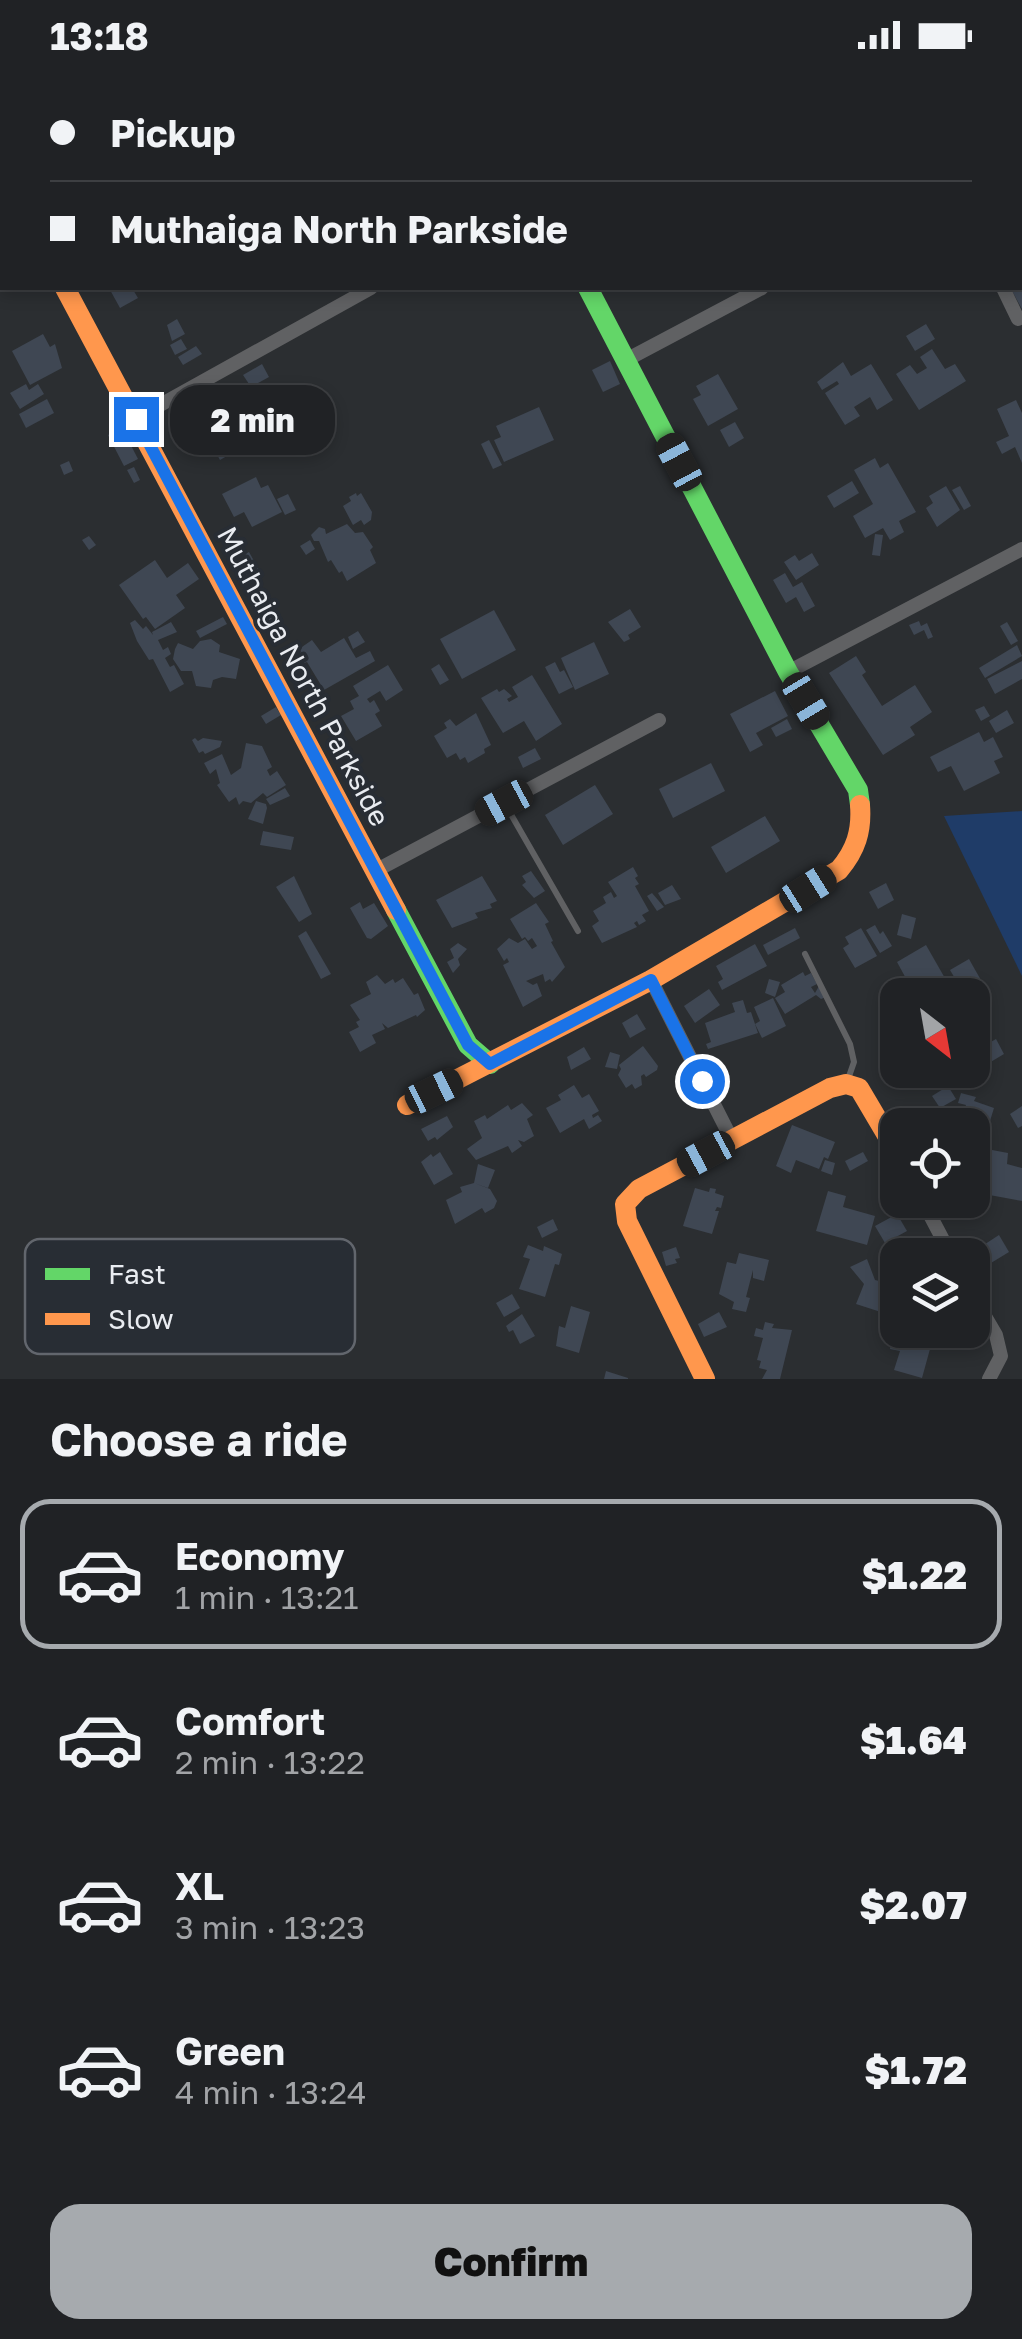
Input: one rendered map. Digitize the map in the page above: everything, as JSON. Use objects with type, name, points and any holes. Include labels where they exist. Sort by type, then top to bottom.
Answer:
[{"type":"street","name":"Muthaiga North Parkside","points":[[66,290],[468,1045],[490,1064]]},
{"type":"street","points":[[136,419],[367,290]]},
{"type":"street","points":[[406,1105],[651,980],[838,870],[858,840],[862,811],[858,790],[788,672],[589,290]]},
{"type":"street","points":[[626,360],[758,290]]},
{"type":"street","points":[[1004,290],[1018,320]]},
{"type":"street","points":[[788,672],[1022,549]]},
{"type":"street","points":[[377,870],[660,720]]},
{"type":"street","points":[[651,980],[732,1140]]},
{"type":"street","points":[[705,1379],[635,1238],[625,1204],[639,1190],[830,1088],[846,1084],[859,1088],[880,1124]]},
{"type":"street","points":[[990,1324],[1001,1356],[990,1379]]},
{"type":"lane","points":[[504,803],[578,931]]},
{"type":"lane","points":[[806,954],[850,1044],[854,1062],[846,1084]]},
{"type":"shaded area","points":[[1022,811],[1022,976],[944,816]]},
{"type":"building","points":[[110,290],[133,290],[138,298],[120,308]]},
{"type":"building","points":[[1022,290],[1022,309],[1012,291]]},
{"type":"building","points":[[177,319],[185,334],[172,341],[167,325]]},
{"type":"building","points":[[926,324],[935,339],[915,351],[906,336]]},
{"type":"building","points":[[43,334],[50,347],[55,344],[62,368],[30,385],[12,351]]},
{"type":"building","points":[[181,339],[187,349],[175,355],[170,345]]},
{"type":"building","points":[[196,346],[202,354],[183,365],[178,357]]},
{"type":"building","points":[[932,349],[945,369],[955,364],[966,381],[919,410],[896,374],[910,365],[917,374],[927,368],[920,357]]},
{"type":"building","points":[[610,361],[620,384],[603,392],[592,370]]},
{"type":"building","points":[[843,362],[851,376],[871,364],[893,400],[877,410],[870,397],[854,407],[860,416],[845,425],[825,393],[839,384],[837,381],[822,390],[817,382]]},
{"type":"building","points":[[262,364],[269,377],[251,387],[243,375]]},
{"type":"building","points":[[718,374],[738,409],[708,426],[693,399],[701,395],[696,386]]},
{"type":"building","points":[[26,384],[29,390],[38,384],[44,394],[20,409],[10,393]]},
{"type":"building","points":[[47,399],[54,413],[26,428],[19,414]]},
{"type":"building","points":[[1016,400],[1022,413],[1022,463],[1015,447],[1002,454],[996,442],[1009,436],[997,409]]},
{"type":"building","points":[[312,403],[321,420],[306,429],[299,417],[308,412],[304,407]]},
{"type":"building","points":[[539,407],[554,440],[504,462],[494,440],[501,437],[496,426]]},
{"type":"building","points":[[245,409],[260,437],[220,460],[210,442],[203,447],[193,429],[210,419],[214,427]]},
{"type":"building","points":[[290,415],[295,423],[276,437],[270,430]]},
{"type":"building","points":[[735,422],[744,438],[729,447],[720,430]]},
{"type":"building","points":[[122,428],[138,459],[124,466],[108,435]]},
{"type":"building","points":[[489,440],[502,465],[493,469],[481,444]]},
{"type":"building","points":[[875,458],[880,468],[888,463],[916,512],[899,521],[904,532],[890,540],[883,528],[865,538],[853,516],[873,504],[854,470]]},
{"type":"building","points":[[69,461],[73,471],[64,475],[60,465]]},
{"type":"building","points":[[134,467],[140,480],[134,483],[127,470]]},
{"type":"building","points":[[256,477],[261,488],[268,485],[282,512],[252,527],[244,512],[234,517],[222,494]]},
{"type":"building","points":[[852,481],[859,493],[834,508],[827,496]]},
{"type":"building","points":[[946,486],[960,510],[937,527],[926,508],[933,503],[929,496]]},
{"type":"building","points":[[960,486],[971,506],[964,510],[952,490]]},
{"type":"building","points":[[361,493],[372,512],[371,520],[364,525],[361,520],[353,525],[343,506]]},
{"type":"building","points":[[288,494],[296,510],[285,515],[277,499]]},
{"type":"building","points":[[347,524],[355,533],[363,532],[373,547],[370,550],[376,563],[347,581],[331,560],[328,562],[319,541],[311,535],[319,527],[326,534]]},
{"type":"building","points":[[875,534],[883,535],[880,556],[872,555]]},
{"type":"building","points":[[89,536],[96,545],[89,550],[82,540]]},
{"type":"building","points":[[310,540],[315,549],[306,555],[300,546]]},
{"type":"building","points":[[249,552],[259,570],[244,578],[238,558]]},
{"type":"building","points":[[812,553],[819,565],[796,580],[784,562],[795,555],[799,561]]},
{"type":"building","points":[[155,560],[167,578],[188,563],[199,579],[176,595],[185,608],[155,629],[119,585]]},
{"type":"building","points":[[785,573],[793,587],[802,582],[815,606],[804,612],[796,597],[786,603],[773,580]]},
{"type":"building","points":[[269,605],[280,623],[273,629],[261,609]]},
{"type":"building","points":[[630,609],[641,627],[624,642],[608,622]]},
{"type":"building","points":[[494,610],[516,650],[462,679],[440,639]]},
{"type":"building","points":[[223,617],[227,624],[200,638],[196,631]]},
{"type":"building","points":[[135,620],[153,635],[152,632],[171,622],[177,632],[158,640],[163,650],[168,647],[171,654],[165,658],[170,667],[174,665],[184,684],[170,692],[153,659],[149,660],[137,641],[130,623]]},
{"type":"building","points":[[919,621],[921,626],[927,623],[933,637],[928,639],[924,630],[914,635],[909,625]]},
{"type":"building","points":[[1007,622],[1018,641],[1011,645],[1000,626]]},
{"type":"building","points":[[358,631],[365,642],[353,649],[348,637]]},
{"type":"building","points":[[344,638],[356,658],[370,651],[375,661],[324,690],[298,654],[299,649],[312,640],[321,652]]},
{"type":"building","points":[[211,639],[220,645],[219,652],[240,659],[236,679],[213,680],[211,688],[196,686],[192,671],[181,671],[173,659],[175,649],[178,643],[193,649],[200,641]]},
{"type":"building","points":[[594,642],[609,674],[575,690],[561,658]]},
{"type":"building","points":[[1017,645],[1022,656],[985,678],[979,668]]},
{"type":"building","points":[[856,656],[866,672],[862,675],[882,706],[915,685],[932,712],[910,727],[915,735],[883,755],[829,673]]},
{"type":"building","points":[[1022,661],[1022,679],[995,694],[987,679]]},
{"type":"building","points":[[555,662],[573,687],[559,694],[545,667]]},
{"type":"building","points":[[439,664],[449,680],[440,685],[431,669]]},
{"type":"building","points":[[388,665],[403,690],[386,701],[380,691],[367,699],[370,703],[374,700],[380,711],[375,714],[382,726],[356,741],[341,716],[354,709],[350,701],[359,696],[353,686]]},
{"type":"building","points":[[532,675],[562,724],[536,741],[524,721],[503,733],[481,698],[504,689],[512,696],[507,699],[509,702],[518,697],[512,687]]},
{"type":"building","points":[[775,691],[788,716],[756,733],[763,745],[750,752],[730,714]]},
{"type":"building","points":[[984,706],[990,716],[981,721],[975,710]]},
{"type":"building","points":[[276,707],[281,715],[266,724],[261,716]]},
{"type":"building","points":[[1007,710],[1014,723],[996,733],[989,721]]},
{"type":"building","points":[[476,713],[491,745],[468,763],[456,753],[447,758],[434,736],[447,728],[444,723],[450,719],[456,726]]},
{"type":"building","points":[[787,719],[792,729],[776,737],[771,728]]},
{"type":"building","points":[[979,732],[984,742],[993,737],[1003,757],[994,761],[1000,773],[964,791],[951,766],[938,772],[930,757]]},
{"type":"building","points":[[192,740],[222,741],[220,747],[205,754],[199,753]]},
{"type":"building","points":[[246,743],[262,746],[272,767],[267,770],[270,776],[277,771],[286,785],[267,797],[263,793],[251,803],[243,801],[239,805],[236,797],[229,802],[217,785],[220,783],[216,769],[210,774],[204,763],[222,754],[231,775],[241,768]]},
{"type":"building","points":[[535,748],[541,759],[523,768],[518,757]]},
{"type":"building","points":[[711,763],[725,791],[673,818],[659,789]]},
{"type":"building","points":[[595,785],[613,814],[563,845],[545,815]]},
{"type":"building","points":[[285,788],[290,796],[270,805],[266,799]]},
{"type":"building","points":[[256,801],[266,804],[263,824],[248,819]]},
{"type":"building","points":[[765,816],[780,841],[726,873],[711,847]]},
{"type":"building","points":[[263,831],[294,837],[291,850],[260,845]]},
{"type":"building","points":[[633,867],[639,884],[635,886],[649,911],[642,915],[646,921],[639,925],[637,921],[637,927],[602,943],[592,926],[599,921],[593,911],[606,903],[603,897],[611,892],[614,898],[617,896],[608,882]]},
{"type":"building","points":[[531,871],[545,891],[534,898],[522,885],[526,882],[522,876]]},
{"type":"building","points":[[294,876],[312,914],[299,922],[276,887]]},
{"type":"building","points":[[482,876],[497,901],[490,904],[492,908],[475,913],[478,918],[452,928],[436,900]]},
{"type":"building","points":[[886,883],[894,900],[878,909],[869,892]]},
{"type":"building","points":[[672,885],[681,899],[665,905],[658,893]]},
{"type":"building","points":[[652,893],[664,907],[657,911],[647,896]]},
{"type":"building","points":[[360,902],[363,909],[374,903],[388,926],[371,939],[350,908]]},
{"type":"building","points":[[536,903],[549,922],[545,924],[551,942],[565,967],[552,982],[545,982],[543,974],[526,981],[537,983],[542,996],[523,1007],[503,965],[509,962],[497,949],[509,938],[518,943],[525,939],[532,949],[537,946],[532,938],[522,939],[510,919]]},
{"type":"building","points":[[902,914],[916,918],[911,939],[897,935]]},
{"type":"building","points":[[875,925],[892,946],[880,953],[866,930]]},
{"type":"building","points":[[795,928],[800,938],[768,955],[763,945]]},
{"type":"building","points":[[861,928],[877,956],[855,968],[843,948],[849,944],[845,937]]},
{"type":"building","points":[[306,931],[331,974],[321,979],[298,936]]},
{"type":"building","points":[[458,943],[467,949],[453,973],[447,962],[454,958],[450,949]]},
{"type":"building","points":[[755,944],[767,966],[722,990],[718,982],[723,979],[716,966]]},
{"type":"building","points":[[926,945],[945,978],[906,978],[897,962]]},
{"type":"building","points":[[969,959],[980,978],[955,978],[950,970]]},
{"type":"building","points":[[803,972],[805,976],[811,973],[817,984],[811,987],[815,993],[819,986],[826,997],[816,995],[785,1014],[775,998],[785,992],[781,985]]},
{"type":"building","points":[[377,975],[385,984],[403,978],[414,995],[418,993],[425,1010],[388,1028],[382,1023],[385,1029],[372,1035],[376,1043],[360,1052],[349,1032],[359,1027],[356,1022],[360,1020],[350,1005],[371,994],[366,982]]},
{"type":"building","points":[[769,979],[780,982],[775,997],[765,993]]},
{"type":"building","points":[[709,989],[720,1005],[695,1023],[684,1006]]},
{"type":"building","points":[[773,998],[786,1026],[762,1038],[755,1024],[760,1021],[754,1007]]},
{"type":"building","points":[[743,1000],[758,1033],[708,1049],[706,1044],[711,1042],[705,1023],[735,1012],[732,1003]]},
{"type":"building","points":[[637,1014],[646,1029],[630,1038],[622,1023]]},
{"type":"building","points":[[996,1039],[1004,1054],[990,1062],[990,1042]]},
{"type":"building","points":[[643,1046],[657,1070],[641,1076],[642,1085],[626,1088],[618,1075],[619,1065]]},
{"type":"building","points":[[584,1047],[591,1059],[571,1070],[567,1057]]},
{"type":"building","points":[[610,1052],[620,1055],[617,1069],[605,1067]]},
{"type":"building","points":[[574,1085],[582,1098],[589,1094],[599,1111],[593,1118],[598,1115],[602,1121],[589,1129],[584,1119],[560,1133],[546,1108],[561,1100],[558,1095]]},
{"type":"building","points":[[949,1088],[956,1099],[940,1108],[932,1096]]},
{"type":"building","points":[[961,1093],[976,1097],[974,1101],[994,1108],[990,1121],[990,1108],[965,1108],[966,1105],[958,1103]]},
{"type":"building","points":[[522,1103],[533,1115],[527,1119],[534,1136],[524,1142],[518,1140],[522,1146],[512,1153],[508,1146],[476,1160],[467,1149],[482,1138],[474,1121],[485,1115],[487,1119],[508,1105],[511,1110]]},
{"type":"building","points":[[1022,1106],[1022,1126],[1018,1128],[1010,1114]]},
{"type":"building","points":[[447,1116],[453,1127],[437,1140],[435,1137],[428,1141],[421,1129]]},
{"type":"building","points":[[792,1125],[835,1142],[819,1169],[796,1160],[791,1173],[776,1166]]},
{"type":"building","points":[[992,1150],[1008,1153],[1007,1164],[1022,1168],[1022,1201],[990,1195]]},
{"type":"building","points":[[440,1152],[453,1174],[434,1185],[421,1162]]},
{"type":"building","points":[[863,1152],[868,1161],[850,1171],[845,1161]]},
{"type":"building","points":[[825,1160],[835,1163],[832,1175],[821,1171]]},
{"type":"building","points":[[478,1164],[495,1170],[488,1188],[474,1183]]},
{"type":"building","points":[[474,1183],[490,1189],[497,1201],[494,1208],[485,1213],[482,1208],[455,1224],[446,1200],[462,1192],[460,1187]]},
{"type":"building","points":[[695,1188],[709,1192],[710,1188],[716,1189],[715,1193],[724,1196],[721,1208],[715,1211],[719,1211],[712,1234],[683,1226]]},
{"type":"building","points":[[828,1191],[846,1196],[843,1207],[875,1216],[867,1245],[816,1231]]},
{"type":"building","points":[[890,1218],[899,1218],[907,1231],[894,1238],[882,1238],[875,1226]]},
{"type":"building","points":[[553,1219],[558,1230],[542,1238],[537,1227]]},
{"type":"building","points":[[999,1235],[1009,1252],[990,1264],[990,1241]]},
{"type":"building","points":[[528,1245],[543,1251],[544,1246],[562,1254],[545,1297],[519,1289],[530,1259],[523,1257]]},
{"type":"building","points":[[676,1247],[680,1258],[666,1266],[662,1252]]},
{"type":"building","points":[[739,1253],[769,1260],[764,1281],[753,1278],[753,1270],[746,1312],[732,1309],[734,1302],[719,1294],[727,1262],[736,1264]]},
{"type":"building","points":[[867,1259],[875,1280],[880,1281],[880,1312],[856,1304],[864,1284],[850,1267]]},
{"type":"building","points":[[512,1294],[520,1308],[504,1317],[496,1303]]},
{"type":"building","points":[[571,1306],[590,1312],[579,1353],[556,1346],[559,1326],[565,1328]]},
{"type":"building","points":[[719,1312],[727,1327],[704,1337],[698,1324]]},
{"type":"building","points":[[522,1314],[535,1336],[520,1344],[513,1330],[509,1332],[506,1326]]},
{"type":"building","points":[[765,1322],[774,1324],[772,1328],[792,1330],[780,1379],[762,1379],[767,1370],[759,1368],[761,1361],[757,1360],[763,1338],[754,1336],[756,1328],[763,1330]]},
{"type":"building","points":[[890,1349],[930,1349],[922,1378],[894,1370],[900,1351]]},
{"type":"building","points":[[606,1371],[628,1378],[628,1379],[604,1379]]},
{"type":"traffic: fast","points":[[589,290],[788,672],[858,790],[860,805]]},
{"type":"traffic: fast","points":[[396,910],[468,1045],[490,1064]]},
{"type":"traffic: slow","points":[[66,290],[396,910]]},
{"type":"traffic: slow","points":[[407,1105],[651,980],[839,870],[857,840],[860,805]]},
{"type":"traffic: slow","points":[[705,1379],[627,1221],[625,1204],[639,1189],[830,1088],[846,1084],[859,1088],[880,1124]]},
{"type":"route","points":[[136,419],[468,1045],[490,1064],[651,980],[702,1081]]}]
